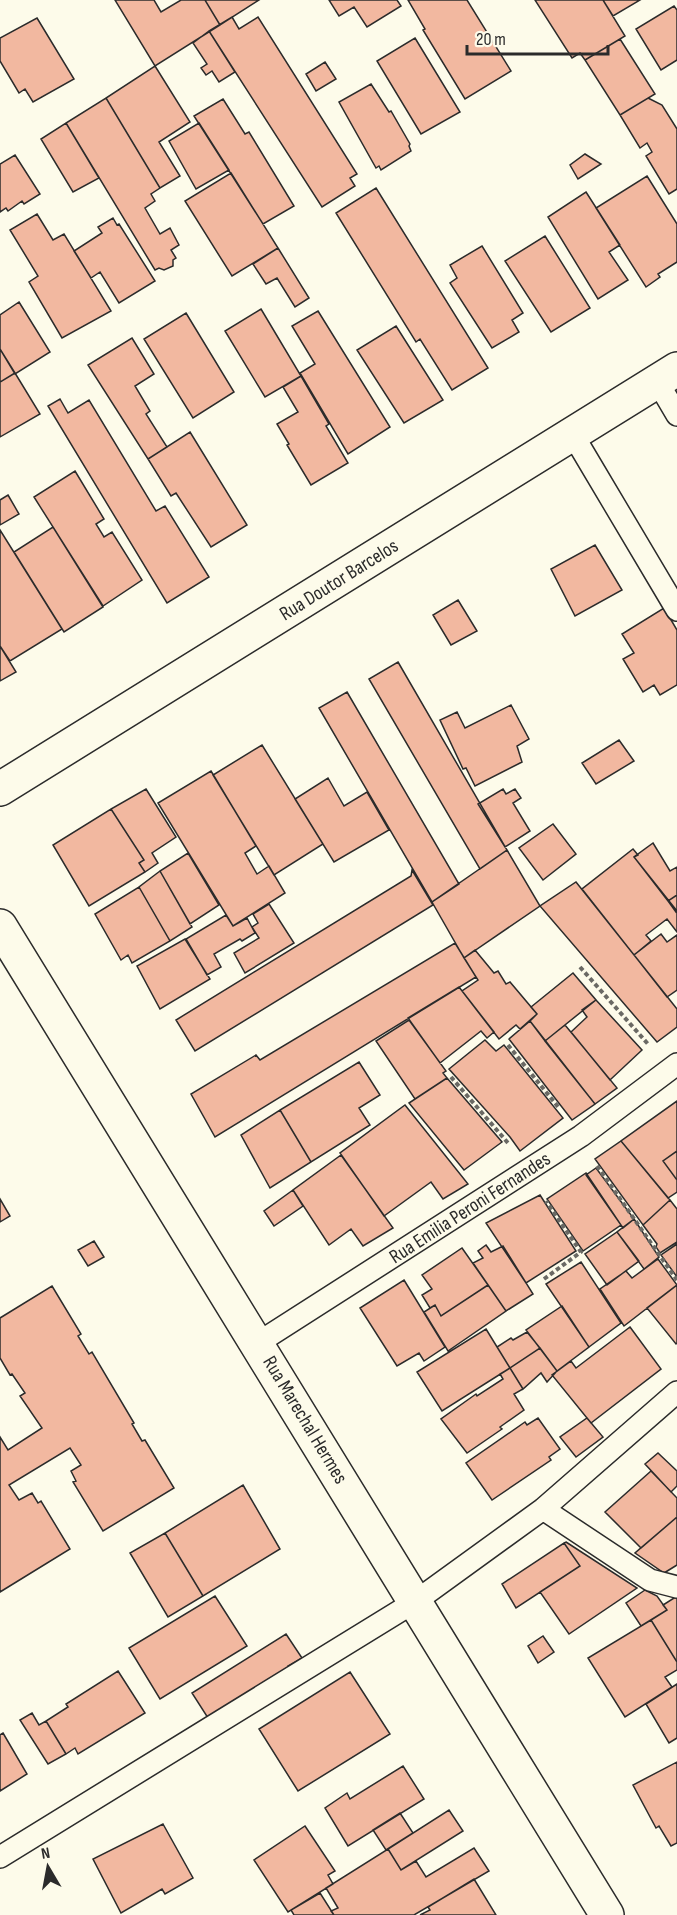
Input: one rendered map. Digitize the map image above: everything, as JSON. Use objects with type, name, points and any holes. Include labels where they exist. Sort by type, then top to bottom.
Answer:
[{"type":"street","name":"Rua Doutor Barcelos","points":[[0,789],[667,375]]},
{"type":"street","name":"Rua Marechal Hermes","points":[[0,926],[607,1915]]},
{"type":"lane","points":[[667,375],[677,415]]},
{"type":"lane","points":[[573,435],[677,610]]},
{"type":"lane","name":"Rua Emilia Peroni Fernandes","points":[[258,1343],[581,1136],[673,1067]]},
{"type":"lane","points":[[0,1857],[416,1601],[543,1509],[677,1392]]},
{"type":"lane","points":[[543,1509],[650,1580],[677,1587]]},
{"type":"path","points":[[580,967],[673,1067]]},
{"type":"building","points":[[115,0],[154,0],[161,12],[181,0],[205,0],[220,25],[155,66]]},
{"type":"building","points":[[205,0],[259,0],[220,25]]},
{"type":"building","points":[[329,0],[397,0],[401,6],[367,27],[354,7],[339,16]]},
{"type":"building","points":[[408,0],[467,0],[511,71],[465,99],[423,30],[425,29]]},
{"type":"building","points":[[535,0],[603,0],[625,36],[585,60],[580,53],[572,58]]},
{"type":"building","points":[[603,0],[640,0],[613,16]]},
{"type":"building","points":[[674,6],[677,10],[677,60],[661,70],[636,29]]},
{"type":"building","points":[[232,17],[239,29],[258,17],[357,174],[350,178],[355,186],[322,207],[209,31]]},
{"type":"building","points":[[37,18],[74,79],[33,102],[25,89],[19,93],[0,61],[0,38]]},
{"type":"building","points":[[209,31],[235,72],[219,82],[212,71],[206,75],[201,68],[207,64],[193,43]]},
{"type":"building","points":[[415,38],[460,112],[421,134],[377,61]]},
{"type":"building","points":[[620,39],[655,94],[620,115],[585,60]]},
{"type":"building","points":[[325,62],[336,79],[316,91],[306,74]]},
{"type":"building","points":[[155,66],[190,122],[159,142],[180,176],[160,188],[106,98]]},
{"type":"building","points":[[371,84],[389,112],[391,111],[410,144],[411,151],[381,170],[379,166],[376,168],[339,102]]},
{"type":"building","points":[[106,98],[160,188],[151,194],[155,201],[145,208],[160,234],[170,228],[179,245],[171,250],[176,258],[173,260],[173,266],[164,270],[159,268],[155,270],[66,123]]},
{"type":"building","points":[[648,98],[662,105],[677,129],[677,189],[669,194],[646,156],[652,152],[647,143],[640,148],[620,115]]},
{"type":"building","points":[[223,99],[245,134],[249,132],[294,206],[263,224],[194,116]]},
{"type":"building","points":[[66,123],[99,178],[73,192],[41,139]]},
{"type":"building","points":[[199,123],[229,170],[196,189],[169,141]]},
{"type":"building","points":[[585,154],[601,164],[578,179],[570,165]]},
{"type":"building","points":[[15,155],[40,194],[24,204],[22,201],[8,211],[6,208],[0,212],[0,164]]},
{"type":"building","points":[[231,173],[278,248],[232,276],[185,201]]},
{"type":"building","points":[[647,176],[677,224],[677,262],[658,274],[660,277],[646,287],[596,208]]},
{"type":"building","points":[[376,188],[488,368],[452,390],[420,339],[416,342],[336,213]]},
{"type":"building","points":[[586,192],[620,245],[609,252],[628,280],[598,299],[548,217]]},
{"type":"building","points":[[37,214],[53,240],[64,234],[111,311],[62,338],[29,282],[38,276],[10,230]]},
{"type":"building","points":[[113,218],[155,281],[119,303],[100,272],[91,278],[74,251],[102,233],[98,227]]},
{"type":"building","points":[[545,236],[590,308],[551,332],[505,261]]},
{"type":"building","points":[[482,246],[523,313],[512,320],[519,332],[492,348],[450,283],[457,278],[450,265]]},
{"type":"building","points":[[278,248],[309,298],[295,307],[277,278],[266,284],[253,264]]},
{"type":"building","points":[[19,302],[50,352],[15,374],[0,349],[0,315]]},
{"type":"building","points":[[261,309],[301,376],[265,397],[225,331]]},
{"type":"building","points":[[318,311],[390,427],[348,454],[300,373],[315,364],[292,326]]},
{"type":"building","points":[[186,313],[234,392],[193,418],[144,339]]},
{"type":"building","points":[[396,326],[443,400],[404,423],[357,350]]},
{"type":"building","points":[[132,338],[154,374],[135,386],[150,411],[146,414],[167,447],[148,459],[88,365]]},
{"type":"building","points":[[0,349],[15,373],[0,382]]},
{"type":"building","points":[[15,373],[40,414],[0,437],[0,382]]},
{"type":"building","points":[[301,376],[329,424],[326,426],[348,463],[311,485],[277,424],[298,412],[283,387]]},
{"type":"building","points":[[60,399],[68,413],[89,400],[156,511],[165,506],[209,577],[167,603],[48,406]]},
{"type":"building","points":[[190,432],[247,525],[211,547],[176,493],[171,496],[148,459]]},
{"type":"building","points":[[75,471],[104,519],[96,524],[104,537],[112,532],[142,580],[103,606],[34,497]]},
{"type":"building","points":[[8,495],[19,514],[0,525],[0,500]]},
{"type":"building","points":[[53,527],[103,607],[64,632],[14,552]]},
{"type":"building","points":[[0,530],[62,629],[10,661],[0,646]]},
{"type":"building","points":[[595,545],[622,590],[575,616],[551,569]]},
{"type":"building","points":[[458,600],[477,631],[451,645],[433,615]]},
{"type":"building","points":[[664,608],[677,630],[677,685],[660,695],[654,685],[643,692],[623,659],[634,653],[622,634]]},
{"type":"building","points":[[0,646],[16,672],[0,681]]},
{"type":"building","points":[[398,662],[507,850],[480,869],[369,679]]},
{"type":"building","points":[[347,692],[459,884],[432,902],[319,708]]},
{"type":"building","points":[[511,705],[529,739],[517,746],[522,762],[475,786],[466,768],[463,769],[440,720],[457,712],[465,728]]},
{"type":"building","points":[[619,740],[634,761],[596,784],[582,763]]},
{"type":"building","points":[[262,745],[323,844],[274,875],[213,775]]},
{"type":"building","points":[[211,771],[256,846],[245,853],[257,874],[269,866],[285,893],[233,926],[158,803]]},
{"type":"building","points":[[328,778],[344,806],[367,792],[389,830],[334,862],[295,799]]},
{"type":"building","points":[[146,789],[176,837],[152,853],[158,863],[145,872],[139,863],[144,860],[111,809]]},
{"type":"building","points":[[503,789],[506,794],[515,789],[521,798],[513,803],[530,831],[505,847],[478,804]]},
{"type":"building","points":[[111,809],[144,860],[139,863],[145,872],[89,906],[53,845]]},
{"type":"building","points":[[553,824],[576,854],[543,880],[519,848]]},
{"type":"building","points":[[653,843],[670,871],[677,867],[677,895],[668,901],[634,857]]},
{"type":"building","points":[[633,849],[638,855],[634,857],[677,911],[677,932],[667,919],[646,935],[651,941],[634,955],[582,889]]},
{"type":"building","points":[[507,850],[540,906],[464,958],[432,902]]},
{"type":"building","points":[[188,853],[219,905],[190,924],[160,871]]},
{"type":"building","points":[[412,870],[433,905],[195,1051],[176,1020],[411,876]]},
{"type":"building","points":[[160,871],[192,927],[170,941],[139,887]]},
{"type":"building","points":[[576,882],[677,1009],[677,1027],[657,1042],[540,906]]},
{"type":"building","points":[[139,887],[170,941],[132,963],[128,955],[121,960],[95,914]]},
{"type":"building","points":[[677,895],[677,911],[676,912],[668,901]]},
{"type":"building","points":[[269,904],[294,943],[245,973],[234,953],[259,938],[252,927],[258,923],[253,914]]},
{"type":"building","points":[[226,915],[233,926],[247,918],[255,933],[214,954],[221,967],[207,975],[186,939]]},
{"type":"building","points":[[661,934],[667,942],[677,935],[677,990],[667,997],[634,955]]},
{"type":"building","points":[[185,939],[210,979],[160,1009],[137,966]]},
{"type":"building","points":[[455,943],[476,977],[215,1137],[191,1094],[256,1055],[260,1060]]},
{"type":"building","points":[[475,950],[494,973],[498,971],[506,984],[510,982],[537,1014],[520,1029],[516,1025],[499,1039],[462,991],[478,980],[464,958]]},
{"type":"building","points":[[573,973],[596,1000],[545,1041],[530,1021],[537,1014],[531,1007]]},
{"type":"building","points":[[459,987],[494,1032],[487,1038],[481,1031],[440,1063],[408,1018]]},
{"type":"building","points":[[596,1000],[642,1050],[610,1080],[571,1032],[587,1017],[582,1010]]},
{"type":"building","points":[[409,1020],[446,1071],[443,1073],[447,1078],[415,1099],[376,1041]]},
{"type":"building","points":[[530,1021],[595,1104],[572,1120],[509,1039]]},
{"type":"building","points":[[565,1025],[617,1088],[595,1104],[545,1041]]},
{"type":"building","points":[[485,1040],[496,1051],[504,1045],[563,1118],[520,1151],[449,1069]]},
{"type":"building","points":[[359,1062],[380,1095],[359,1108],[370,1125],[311,1162],[280,1110]]},
{"type":"building","points":[[447,1078],[502,1142],[464,1170],[409,1103]]},
{"type":"building","points":[[677,1101],[677,1151],[663,1161],[677,1180],[677,1192],[668,1198],[621,1141]]},
{"type":"building","points":[[405,1105],[468,1184],[443,1199],[431,1182],[384,1216],[340,1153]]},
{"type":"building","points":[[280,1110],[311,1162],[270,1188],[241,1135]]},
{"type":"building","points":[[621,1141],[670,1200],[643,1225],[595,1159]]},
{"type":"building","points":[[677,1151],[677,1180],[663,1161]]},
{"type":"building","points":[[341,1155],[393,1228],[363,1246],[351,1229],[329,1245],[293,1190]]},
{"type":"building","points":[[596,1168],[634,1219],[623,1228],[586,1175]]},
{"type":"building","points":[[586,1173],[621,1225],[583,1251],[547,1199]]},
{"type":"building","points":[[293,1190],[303,1206],[274,1226],[264,1211]]},
{"type":"building","points":[[540,1195],[576,1251],[526,1283],[486,1223]]},
{"type":"building","points":[[0,1199],[10,1216],[0,1222]]},
{"type":"building","points":[[670,1200],[677,1209],[677,1242],[660,1253],[656,1247],[657,1244],[643,1225]]},
{"type":"building","points":[[634,1219],[659,1257],[644,1269],[617,1232]]},
{"type":"building","points":[[617,1232],[639,1261],[607,1285],[585,1254]]},
{"type":"building","points":[[94,1241],[104,1257],[88,1266],[78,1250]]},
{"type":"building","points":[[677,1244],[677,1277],[661,1255]]},
{"type":"building","points":[[486,1245],[491,1252],[503,1246],[533,1294],[506,1311],[473,1263],[483,1258],[478,1251]]},
{"type":"building","points":[[462,1248],[488,1285],[441,1316],[435,1305],[430,1308],[422,1295],[432,1289],[422,1275]]},
{"type":"building","points":[[658,1259],[677,1285],[624,1326],[600,1289],[626,1271],[632,1278]]},
{"type":"building","points":[[581,1262],[621,1323],[589,1347],[546,1284]]},
{"type":"building","points":[[404,1280],[445,1347],[424,1361],[419,1353],[397,1366],[360,1308]]},
{"type":"building","points":[[488,1285],[506,1311],[448,1351],[424,1312],[435,1305],[441,1316]]},
{"type":"building","points":[[677,1285],[677,1343],[676,1344],[647,1308]]},
{"type":"building","points":[[52,1286],[81,1334],[78,1336],[89,1354],[92,1352],[134,1423],[132,1424],[142,1441],[145,1440],[174,1488],[103,1531],[73,1482],[76,1481],[71,1471],[81,1465],[70,1448],[9,1485],[19,1500],[32,1493],[38,1503],[41,1501],[70,1549],[0,1592],[0,1437],[8,1450],[42,1428],[20,1396],[25,1393],[0,1358],[0,1318]]},
{"type":"building","points":[[562,1306],[589,1347],[557,1371],[526,1330]]},
{"type":"building","points":[[630,1327],[661,1369],[591,1423],[552,1375],[571,1361],[576,1368]]},
{"type":"building","points":[[486,1329],[510,1368],[442,1411],[417,1372]]},
{"type":"building","points":[[527,1332],[540,1348],[510,1368],[497,1347]]},
{"type":"building","points":[[540,1348],[557,1371],[547,1382],[541,1373],[523,1389],[510,1368]]},
{"type":"building","points":[[510,1368],[523,1389],[514,1394],[524,1410],[500,1427],[502,1429],[467,1453],[441,1419],[476,1394],[477,1396],[503,1379],[500,1374]]},
{"type":"building","points":[[538,1418],[560,1449],[549,1457],[551,1460],[492,1500],[466,1463],[525,1422],[527,1425]]},
{"type":"building","points":[[587,1418],[603,1437],[576,1457],[560,1437]]},
{"type":"building","points":[[658,1453],[677,1471],[677,1486],[671,1492],[645,1464]]},
{"type":"building","points":[[651,1471],[677,1498],[677,1517],[641,1548],[605,1512]]},
{"type":"building","points":[[243,1485],[280,1549],[203,1596],[165,1533]]},
{"type":"building","points":[[677,1517],[677,1565],[664,1573],[635,1553]]},
{"type":"building","points":[[165,1533],[203,1596],[168,1617],[130,1553]]},
{"type":"building","points":[[566,1542],[637,1588],[569,1634],[540,1592],[580,1566],[564,1543]]},
{"type":"building","points":[[564,1543],[580,1566],[516,1608],[502,1584]]},
{"type":"building","points":[[645,1590],[657,1596],[667,1610],[641,1626],[626,1603]]},
{"type":"building","points":[[215,1596],[247,1646],[160,1699],[129,1648]]},
{"type":"building","points":[[677,1598],[677,1662],[651,1620],[667,1610],[663,1605]]},
{"type":"building","points":[[651,1620],[677,1662],[677,1670],[665,1677],[672,1687],[625,1717],[588,1658]]},
{"type":"building","points":[[286,1634],[302,1658],[208,1718],[192,1693]]},
{"type":"building","points":[[543,1636],[554,1652],[538,1663],[528,1646]]},
{"type":"building","points":[[118,1671],[145,1713],[78,1754],[75,1748],[66,1754],[46,1721],[68,1707],[66,1704]]},
{"type":"building","points":[[350,1672],[390,1734],[298,1791],[259,1729]]},
{"type":"building","points":[[677,1684],[677,1738],[669,1743],[646,1704]]},
{"type":"building","points":[[32,1713],[39,1725],[46,1721],[66,1754],[48,1764],[20,1720]]},
{"type":"building","points":[[3,1733],[27,1774],[0,1791],[0,1735]]},
{"type":"building","points":[[677,1762],[677,1843],[671,1846],[659,1826],[656,1828],[633,1785]]},
{"type":"building","points":[[403,1766],[424,1799],[348,1846],[325,1808],[347,1793],[350,1799]]},
{"type":"building","points":[[449,1810],[463,1831],[401,1870],[388,1849]]},
{"type":"building","points":[[400,1813],[413,1833],[386,1850],[373,1830]]},
{"type":"building","points":[[163,1824],[193,1878],[165,1894],[162,1889],[121,1913],[93,1859]]},
{"type":"building","points":[[305,1826],[335,1871],[328,1875],[333,1884],[288,1912],[254,1860]]},
{"type":"building","points":[[474,1848],[489,1871],[414,1915],[334,1915],[331,1911],[338,1908],[326,1888],[388,1849],[401,1870],[416,1861],[426,1877]]},
{"type":"building","points":[[474,1879],[496,1915],[420,1915],[430,1910],[428,1907]]},
{"type":"building","points":[[320,1893],[334,1915],[294,1915],[291,1910]]}]
